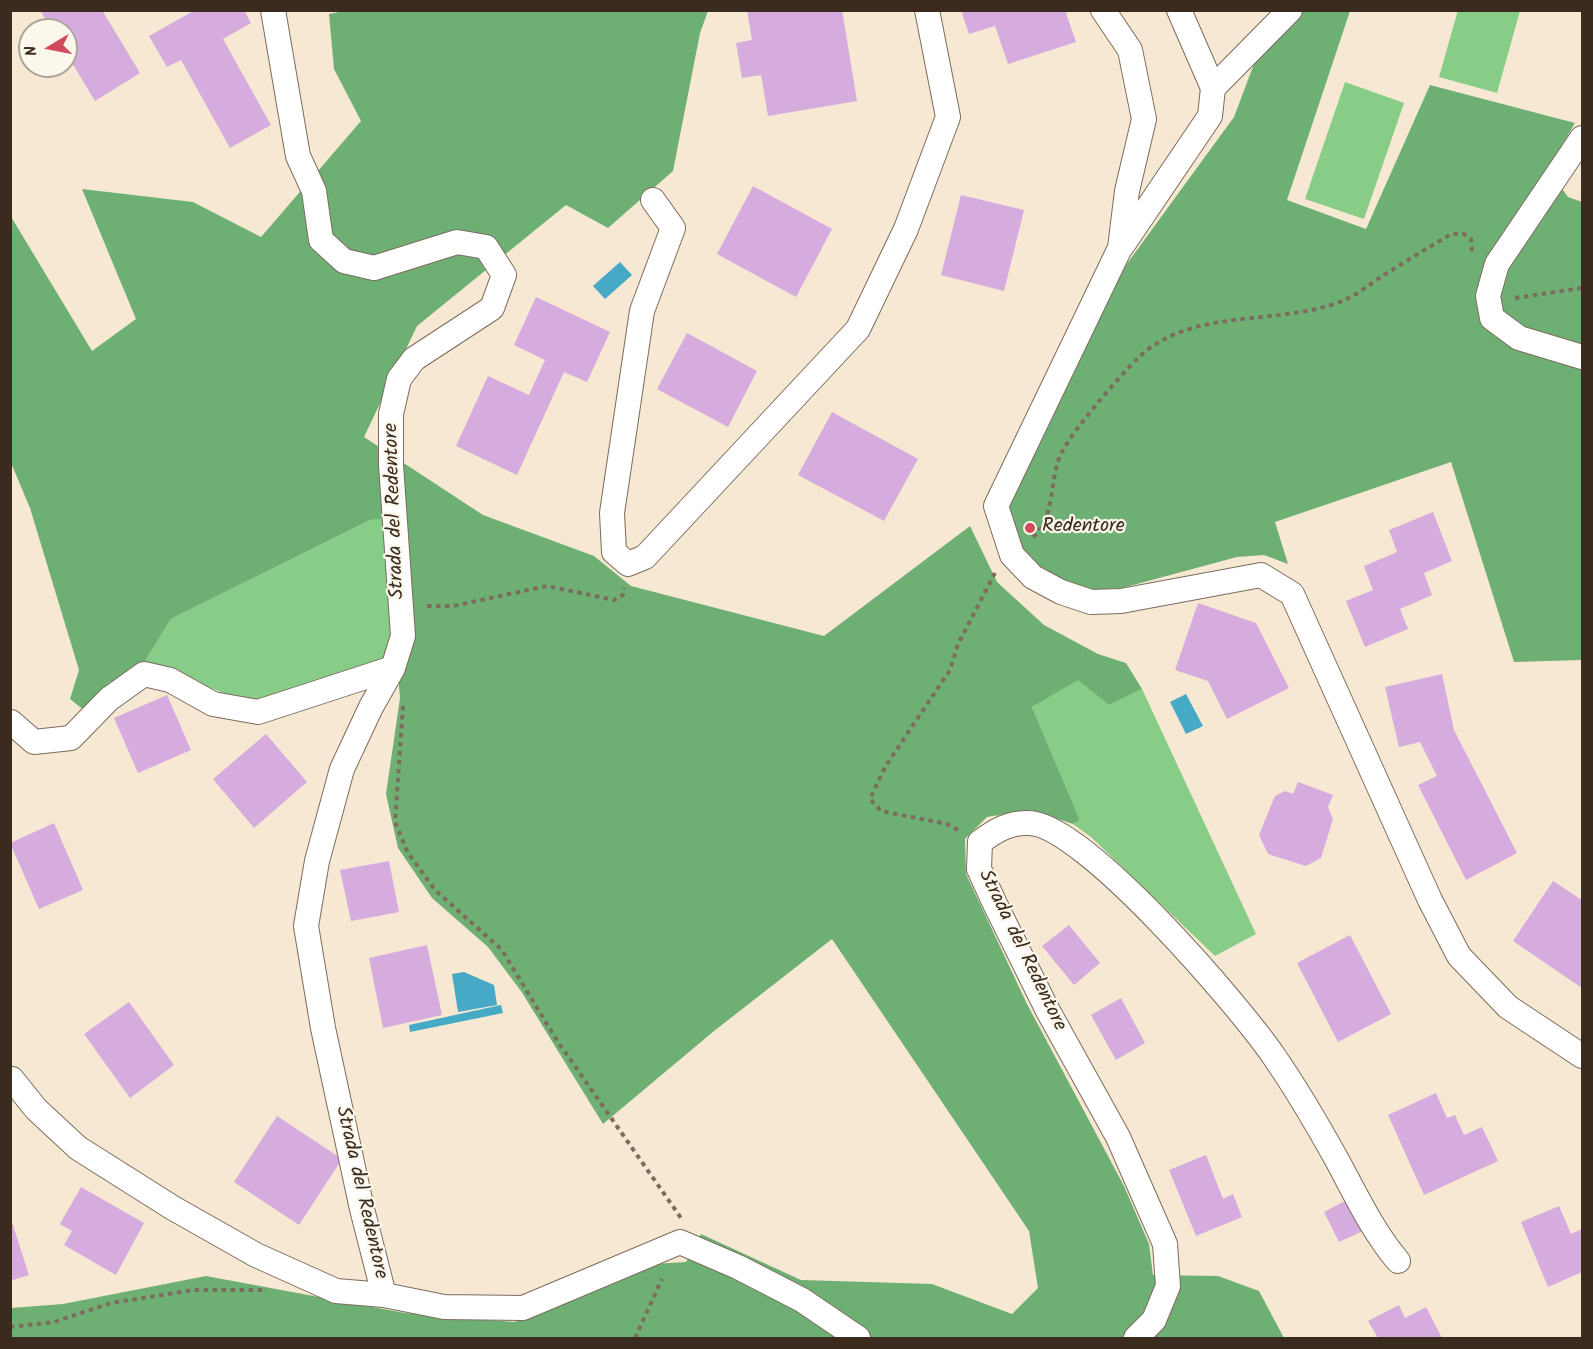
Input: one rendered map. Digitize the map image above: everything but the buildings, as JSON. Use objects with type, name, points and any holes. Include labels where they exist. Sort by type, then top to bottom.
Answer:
[{"type":"street","name":"Strada del Redentore","points":[[273,10],[298,156],[314,191],[321,240],[344,261],[374,268],[457,242],[486,247],[504,275],[492,308],[414,359],[399,379],[391,414],[391,465],[403,636],[393,668],[371,707],[342,768],[317,861],[306,926],[323,1028],[362,1209],[384,1295],[444,1307],[523,1308],[680,1242]]},
{"type":"street","points":[[653,200],[674,228],[642,311],[612,513],[614,552],[628,564],[645,557],[858,329],[906,229],[948,117],[927,10]]},
{"type":"street","points":[[1103,10],[1130,50],[1144,119],[1126,191],[1120,248]]},
{"type":"street","points":[[1179,10],[1213,88],[1210,117],[1120,248],[996,506],[1012,555],[1033,576],[1061,592],[1091,602],[1121,601],[1260,574],[1292,594],[1430,900],[1459,956],[1508,1006],[1582,1056]]},
{"type":"street","points":[[1213,88],[1290,10]]},
{"type":"street","points":[[1582,138],[1497,264],[1488,296],[1492,318],[1519,338],[1582,357]]},
{"type":"street","points":[[11,722],[34,742],[71,738],[109,699],[144,674],[170,680],[213,704],[258,712],[393,668]]},
{"type":"street","name":"Strada del Redentore","points":[[1136,1338],[1154,1320],[1168,1286],[1165,1244],[1118,1137],[1048,1011],[979,869],[980,842],[1000,827],[1030,822],[1058,831],[1088,852],[1154,916],[1223,993],[1272,1054],[1333,1152],[1378,1238],[1398,1260]]},
{"type":"street","points":[[12,1079],[36,1109],[78,1148],[173,1208],[255,1255],[336,1291],[384,1295]]},
{"type":"street","points":[[680,1242],[738,1267],[802,1300],[858,1338]]},
{"type":"path","points":[[980,842],[947,824],[881,811],[870,798],[885,767],[950,670],[958,644],[985,589],[1012,555],[1039,531],[1050,505],[1056,470],[1070,440],[1123,374],[1158,342],[1204,324],[1296,313],[1347,298],[1452,234],[1464,234],[1471,239],[1471,255]]},
{"type":"path","points":[[1521,298],[1582,288]]},
{"type":"path","points":[[399,597],[402,591],[407,591],[413,606],[453,606],[547,586],[614,600],[623,595],[628,564]]},
{"type":"path","points":[[403,704],[395,822],[408,854],[435,890],[502,950],[556,1039],[684,1223],[680,1242],[635,1338]]},
{"type":"path","points":[[10,1326],[54,1322],[111,1303],[195,1290],[275,1290]]},
{"type":"green space","points":[[350,10],[708,11],[700,33],[673,171],[608,228],[566,205],[417,326],[364,437],[483,515],[594,556],[631,586],[824,636],[970,526],[997,582],[1044,625],[1098,654],[1126,663],[1142,689],[1109,705],[1078,680],[1032,707],[1080,820],[1073,824],[1031,810],[987,817],[965,839],[966,874],[1027,1004],[1124,1186],[1149,1244],[1153,1275],[1218,1276],[1259,1291],[1284,1338],[11,1338],[11,1308],[63,1304],[206,1276],[405,1313],[514,1322],[654,1264],[686,1262],[701,1234],[801,1280],[932,1284],[1012,1314],[1038,1288],[1029,1231],[832,939],[714,1031],[603,1124],[521,991],[488,947],[432,898],[398,848],[386,794],[400,698],[385,518],[370,520],[171,619],[142,666],[109,683],[85,711],[70,699],[79,670],[30,508],[11,463],[10,215],[92,351],[136,319],[82,189],[193,202],[261,237],[361,121],[334,69],[329,14]]},
{"type":"green space","points":[[1458,10],[1520,11],[1497,93],[1439,77]]},
{"type":"green space","points":[[1274,11],[1350,11],[1287,200],[1366,229],[1430,85],[1575,123],[1548,169],[1568,197],[1582,202],[1582,660],[1514,662],[1451,462],[1275,522],[1288,564],[1264,555],[1237,557],[1122,588],[1081,591],[1026,562],[1006,501],[1030,446],[1126,265],[1234,117]]},
{"type":"green space","points":[[1345,82],[1404,103],[1364,219],[1305,199]]},
{"type":"green space","points":[[386,517],[396,643],[378,666],[259,701],[238,699],[169,671],[142,666],[171,619],[370,520]]},
{"type":"green space","points":[[1078,679],[1109,705],[1142,689],[1256,934],[1215,956],[1091,837],[1073,824],[1080,820],[1032,707]]},
{"type":"water","points":[[620,262],[632,275],[605,299],[593,286]]},
{"type":"water","points":[[1186,694],[1203,726],[1186,734],[1170,702]]},
{"type":"water","points":[[464,972],[494,985],[497,1005],[458,1012],[452,974]]},
{"type":"water","points":[[501,1005],[503,1013],[410,1032],[409,1025]]},
{"type":"place","name":"Redentore","points":[[1030,528]]}]
